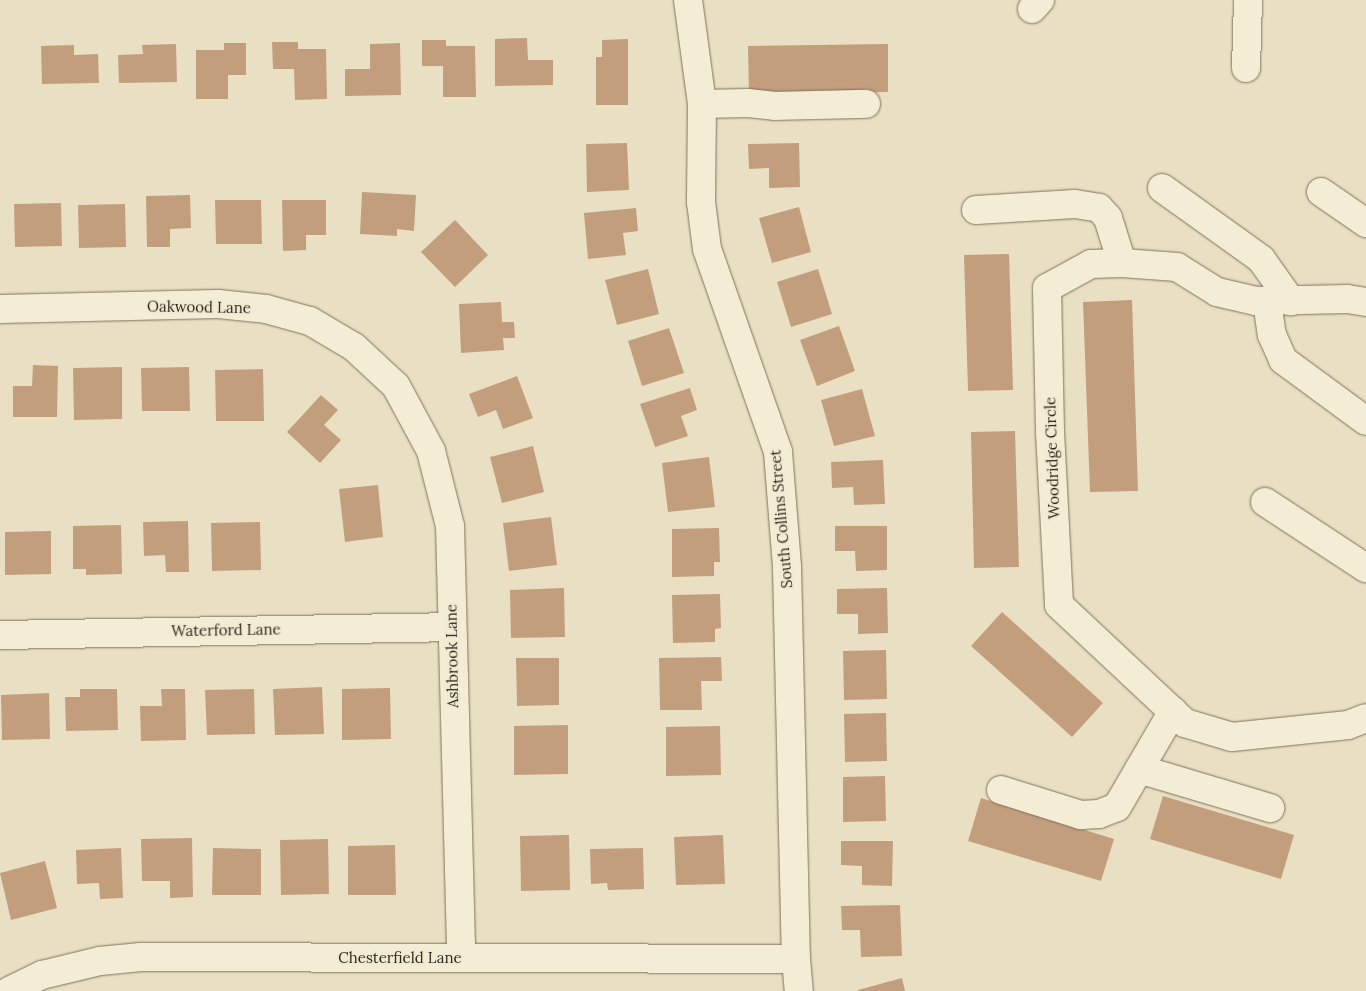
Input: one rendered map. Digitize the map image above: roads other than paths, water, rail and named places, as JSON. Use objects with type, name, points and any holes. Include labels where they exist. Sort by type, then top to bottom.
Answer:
[{"type":"street","name":"South Collins Street","points":[[688,0],[702,104],[701,202],[707,249],[778,452],[787,567],[796,959],[799,991]]},
{"type":"street","points":[[1246,68],[1248,0]]},
{"type":"street","points":[[702,104],[748,103],[775,106],[866,104]]},
{"type":"street","points":[[1162,188],[1261,259],[1279,301],[1272,335],[1283,360],[1366,421]]},
{"type":"street","points":[[1321,192],[1366,223]]},
{"type":"street","points":[[976,210],[1075,204],[1098,208],[1108,218],[1122,263]]},
{"type":"street","name":"Woodridge Circle","points":[[1366,302],[1347,299],[1256,301],[1217,292],[1177,267],[1122,263],[1090,264],[1047,288],[1050,432],[1059,605],[1185,723],[1232,737],[1348,725],[1366,718]]},
{"type":"street","name":"Oakwood Lane","points":[[0,309],[218,304],[266,309],[310,321],[354,346],[380,371]]},
{"type":"street","name":"Ashbrook Lane","points":[[380,371],[396,386],[431,451],[450,526],[451,627],[461,958]]},
{"type":"street","points":[[1265,502],[1366,568]]},
{"type":"street","name":"Waterford Lane","points":[[0,635],[451,627]]},
{"type":"street","points":[[1002,790],[1080,815],[1099,814],[1117,807],[1173,712]]},
{"type":"street","points":[[1139,769],[1270,808]]},
{"type":"street","name":"Chesterfield Lane","points":[[9,991],[42,975],[100,961],[141,957],[796,959]]}]
